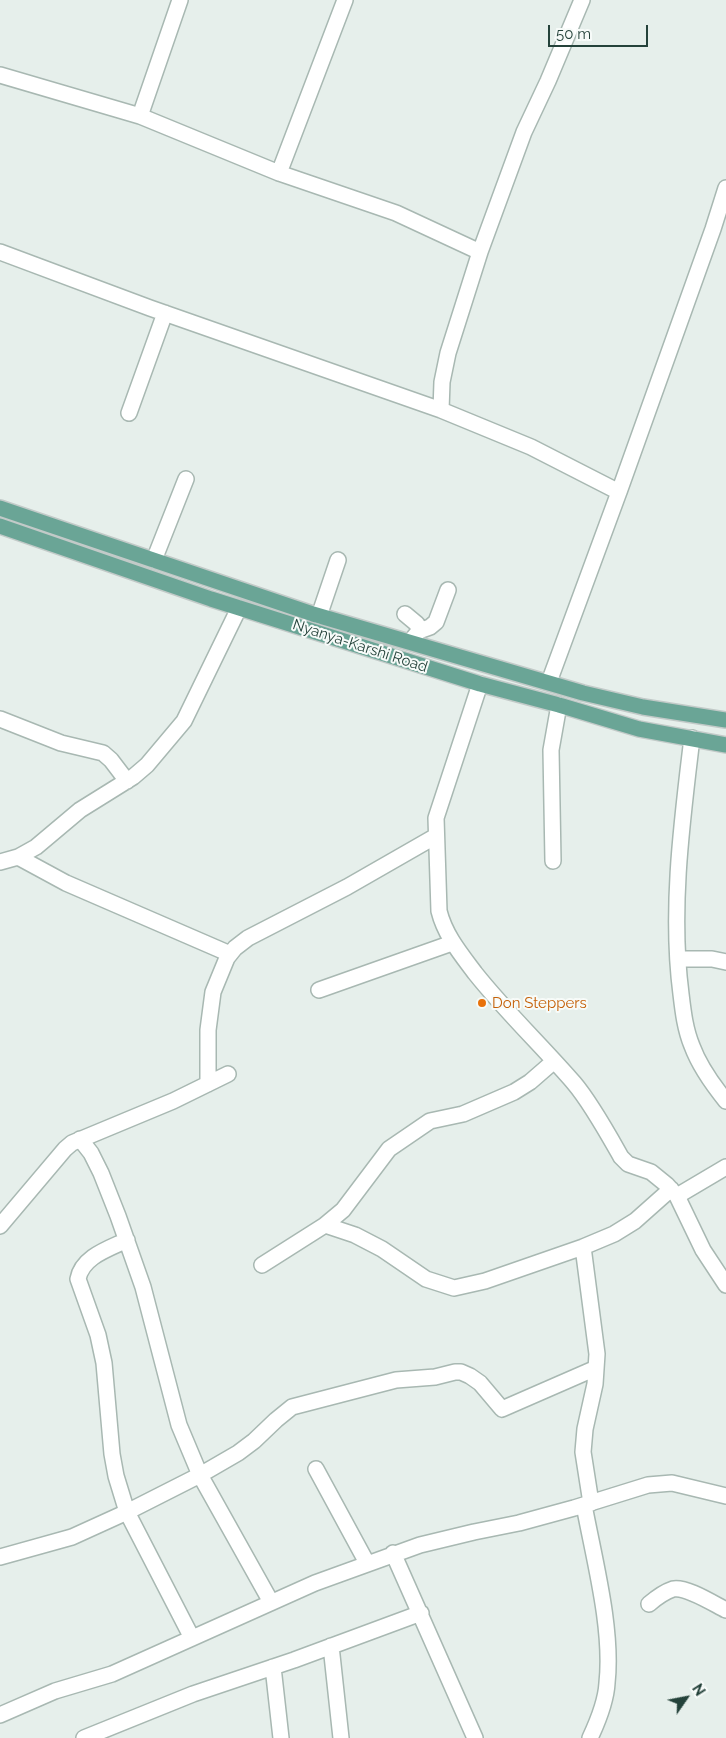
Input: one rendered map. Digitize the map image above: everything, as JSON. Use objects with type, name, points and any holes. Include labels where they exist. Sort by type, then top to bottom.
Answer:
[{"type":"main road","name":"Nyanya-Karshi Road","points":[[0,508],[323,617],[414,637],[583,693],[643,707],[726,720]]},
{"type":"main road","name":"Nyanya-Karshi Road","points":[[0,526],[239,608],[480,684],[639,729],[726,745]]},
{"type":"main road","points":[[323,617],[324,634]]},
{"type":"street","points":[[140,116],[180,0]]},
{"type":"street","points":[[279,173],[344,0]]},
{"type":"street","points":[[441,410],[442,382],[448,352],[480,252],[524,132],[582,0]]},
{"type":"street","points":[[0,75],[140,116],[279,173],[396,213],[480,252]]},
{"type":"street","points":[[549,682],[619,492],[726,188]]},
{"type":"street","points":[[0,252],[164,313],[441,410],[531,447],[619,492]]},
{"type":"street","points":[[129,414],[164,313]]},
{"type":"street","points":[[154,560],[186,478]]},
{"type":"street","points":[[323,617],[338,560]]},
{"type":"street","points":[[414,637],[436,622],[448,590]]},
{"type":"street","points":[[0,862],[18,857],[36,847],[80,810],[127,781],[147,765],[184,721],[239,608]]},
{"type":"street","points":[[405,614],[416,624],[414,637]]},
{"type":"street","points":[[480,684],[436,818],[439,911],[442,924],[452,943],[483,982],[575,1084],[621,1157],[628,1164],[651,1172],[674,1193],[703,1250],[726,1285]]},
{"type":"street","points":[[553,861],[551,750],[559,705]]},
{"type":"street","points":[[0,719],[61,743],[103,753],[111,760],[127,781]]},
{"type":"street","points":[[692,738],[684,805],[679,874],[678,959],[686,1029],[692,1047],[714,1086],[726,1101]]},
{"type":"street","points":[[208,1084],[208,1030],[213,992],[227,958],[235,948],[248,938],[347,887],[436,836]]},
{"type":"street","points":[[18,857],[66,883],[230,954]]},
{"type":"street","points":[[319,990],[452,943]]},
{"type":"street","points":[[678,959],[712,959],[726,962]]},
{"type":"street","points":[[262,1265],[325,1225],[343,1210],[389,1149],[430,1121],[463,1114],[514,1092],[530,1082],[554,1062]]},
{"type":"street","points":[[0,1226],[65,1149],[80,1139],[174,1101],[228,1074]]},
{"type":"street","points":[[80,1139],[91,1153],[101,1174],[127,1240],[143,1287],[179,1425],[200,1475],[271,1602]]},
{"type":"street","points":[[325,1225],[355,1235],[382,1249],[426,1279],[454,1288],[485,1281],[584,1247],[614,1234],[674,1193],[726,1167]]},
{"type":"street","points":[[127,1240],[90,1258],[80,1272],[78,1279],[98,1335],[104,1363],[112,1454],[116,1476],[127,1512],[192,1638]]},
{"type":"street","points":[[584,1247],[597,1354],[595,1384],[582,1452],[587,1504],[603,1606],[607,1643],[608,1684],[599,1719],[590,1738]]},
{"type":"street","points":[[0,1557],[72,1537],[200,1475],[238,1453],[292,1407],[396,1380],[435,1377],[455,1372],[470,1376],[480,1383],[502,1409],[596,1368]]},
{"type":"street","points":[[316,1469],[367,1563]]},
{"type":"street","points":[[0,1715],[56,1690],[112,1674],[271,1602],[393,1553],[429,1542],[519,1523],[648,1485],[672,1483],[726,1496]]},
{"type":"street","points":[[393,1553],[421,1613],[458,1704],[475,1738]]},
{"type":"street","points":[[649,1604],[675,1588],[689,1591],[726,1610]]},
{"type":"street","points":[[84,1738],[192,1694],[273,1667],[421,1613]]},
{"type":"street","points":[[331,1646],[341,1738]]},
{"type":"street","points":[[273,1667],[281,1738]]},
{"type":"place","name":"Don Steppers","points":[[482,1003]]}]
